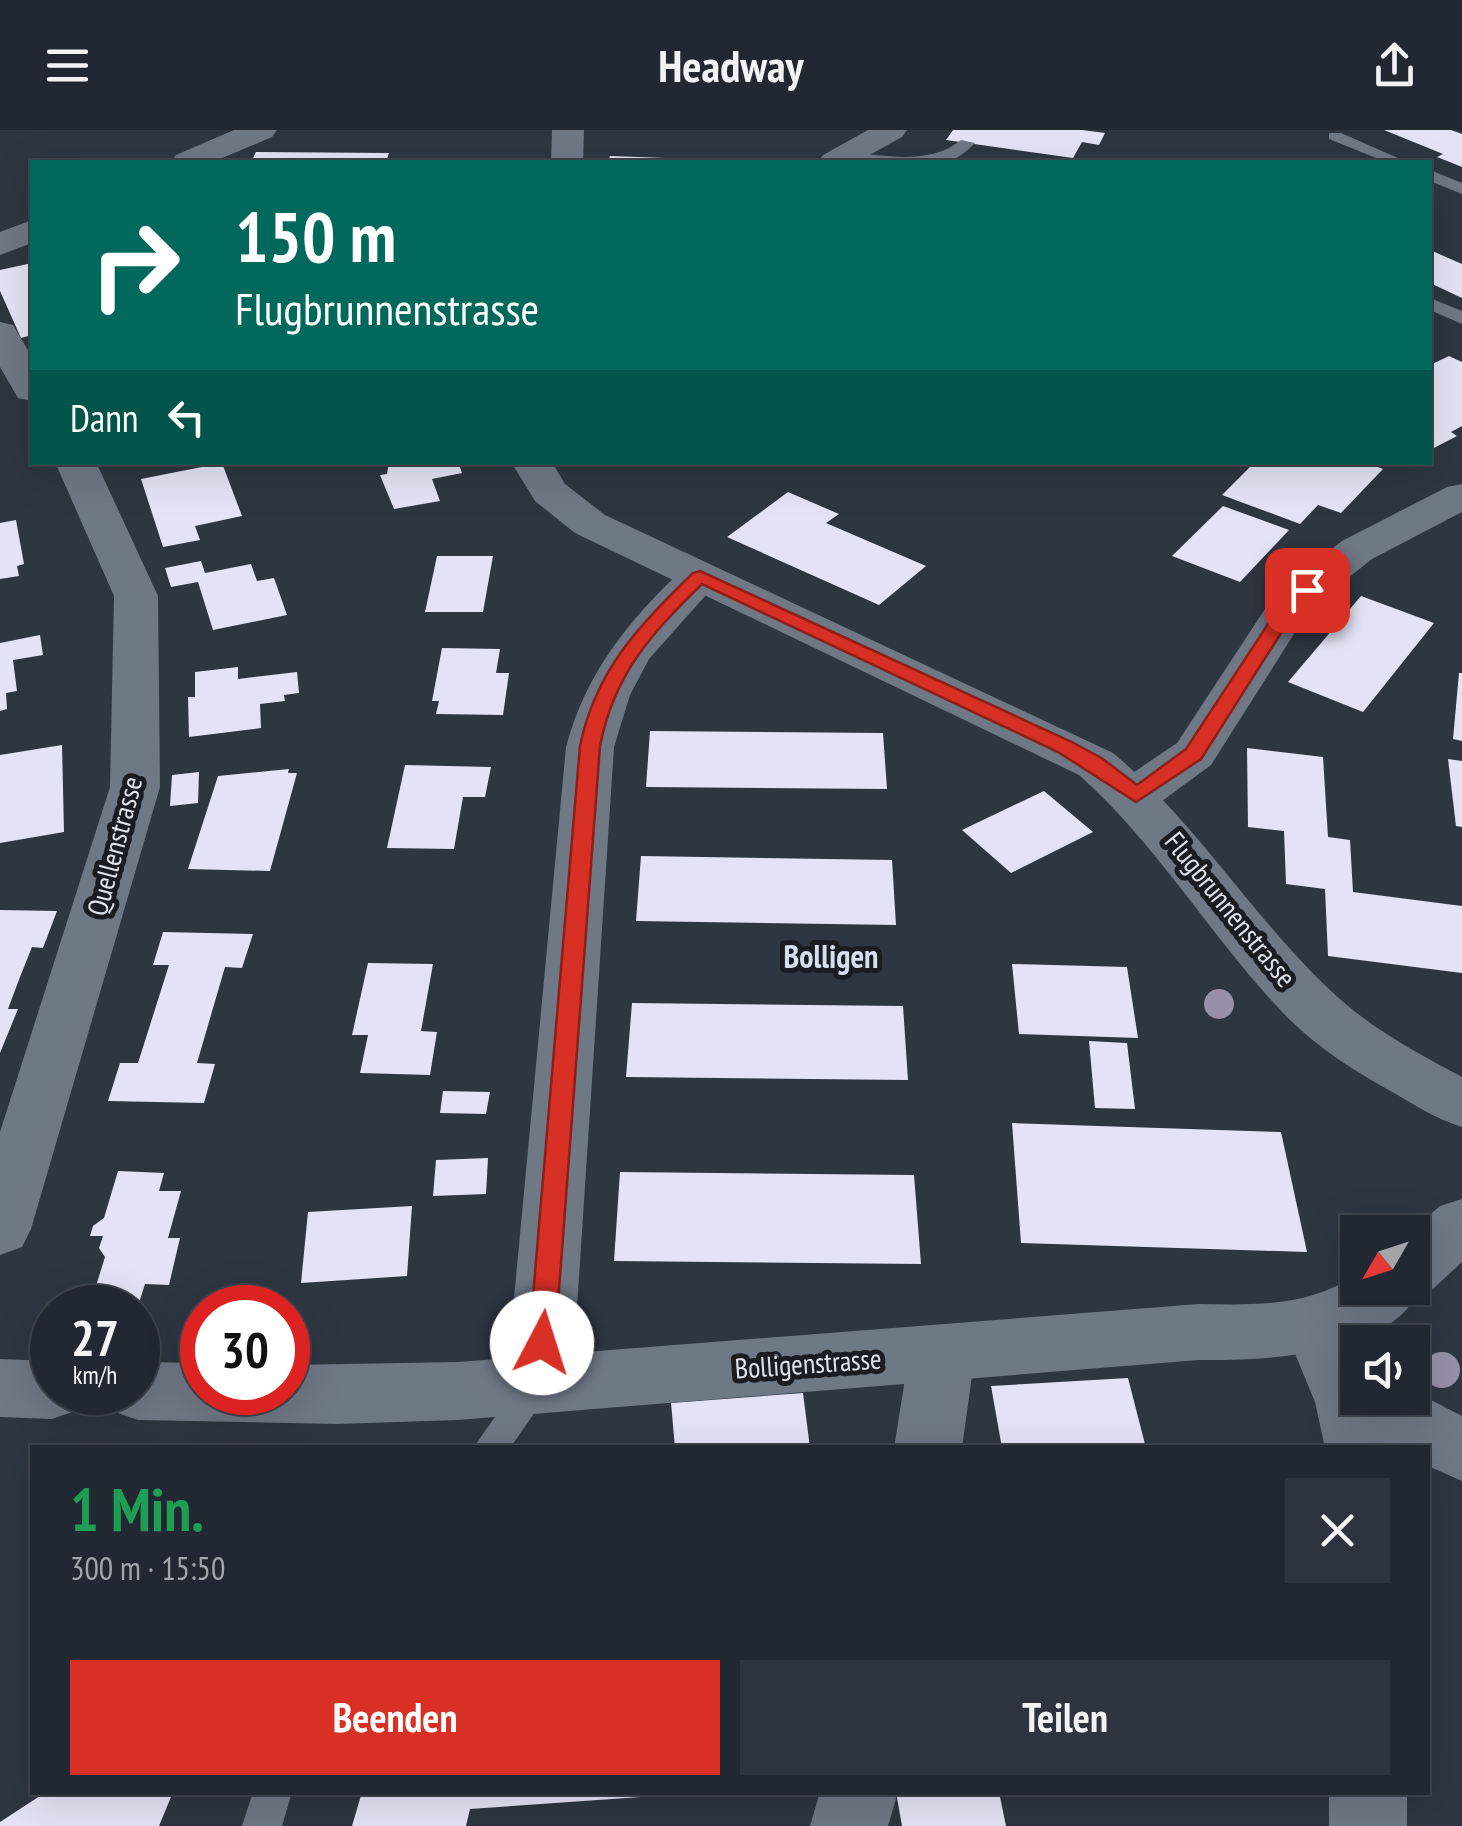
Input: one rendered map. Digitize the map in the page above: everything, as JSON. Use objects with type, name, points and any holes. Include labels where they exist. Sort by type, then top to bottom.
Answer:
[{"type":"street","points":[[192,160],[260,130]]},
{"type":"street","points":[[567,160],[568,130]]},
{"type":"street","points":[[840,160],[891,130]]},
{"type":"street","points":[[0,245],[30,231]]},
{"type":"street","points":[[0,333],[30,410]]},
{"type":"street","name":"Quellenstrasse","points":[[0,1229],[135,787],[136,596],[76,465]]},
{"type":"street","name":"Flugbrunnenstrasse","points":[[534,465],[550,492],[579,516],[1096,764],[1136,795],[1192,859],[1265,956],[1308,1003],[1353,1040],[1462,1104]]},
{"type":"street","points":[[1136,795],[1194,754],[1281,619],[1307,590],[1357,550],[1462,496]]},
{"type":"street","points":[[539,1383],[592,734],[603,699],[630,648],[700,576]]},
{"type":"street","points":[[1430,1253],[1462,1224]]},
{"type":"street","name":"Bolligenstrasse","points":[[310,1395],[470,1392],[539,1383],[1199,1332],[1280,1334],[1337,1349],[1339,1319],[1361,1305]]},
{"type":"street","points":[[1337,1349],[1359,1445]]},
{"type":"street","points":[[928,1445],[942,1354]]},
{"type":"street","points":[[0,1388],[30,1389]]},
{"type":"street","points":[[1400,1415],[1462,1450]]},
{"type":"street","points":[[849,1826],[858,1795]]},
{"type":"street","points":[[1368,1795],[1368,1826]]},
{"type":"lane","points":[[1335,136],[1394,160]]},
{"type":"lane","points":[[840,160],[950,156],[968,143]]},
{"type":"lane","points":[[1432,177],[1462,189]]},
{"type":"lane","points":[[1432,304],[1462,318]]},
{"type":"lane","points":[[492,1445],[539,1383]]},
{"type":"lane","points":[[262,1826],[273,1795]]},
{"type":"building","points":[[953,130],[1105,133],[1099,145],[1082,142],[1073,158],[946,140]]},
{"type":"building","points":[[1384,130],[1451,130],[1462,134],[1462,167],[1437,157],[1443,154]]},
{"type":"building","points":[[256,152],[389,153],[387,160],[252,160]]},
{"type":"building","points":[[610,156],[692,159],[692,160],[609,160]]},
{"type":"building","points":[[1432,251],[1462,264],[1462,298],[1432,284]]},
{"type":"building","points":[[30,263],[30,336],[21,338],[0,291],[0,270]]},
{"type":"building","points":[[1449,356],[1462,362],[1462,426],[1451,432],[1457,436],[1432,449],[1432,364]]},
{"type":"building","points":[[223,465],[242,516],[195,526],[200,540],[163,547],[141,479]]},
{"type":"building","points":[[388,465],[459,465],[462,473],[432,479],[440,501],[394,509],[380,475],[387,474]]},
{"type":"building","points":[[1252,465],[1372,465],[1383,469],[1341,513],[1318,505],[1300,524],[1222,495]]},
{"type":"building","points":[[788,492],[839,514],[826,523],[926,566],[879,605],[727,537]]},
{"type":"building","points":[[1223,506],[1289,530],[1240,582],[1172,556]]},
{"type":"building","points":[[16,520],[24,564],[17,566],[19,576],[0,579],[0,523]]},
{"type":"building","points":[[437,556],[493,556],[483,612],[425,612]]},
{"type":"building","points":[[201,561],[205,573],[251,564],[257,581],[274,578],[287,615],[213,630],[198,582],[171,587],[165,568]]},
{"type":"building","points":[[1361,596],[1434,623],[1363,712],[1288,682]]},
{"type":"building","points":[[40,635],[43,655],[13,660],[17,691],[6,693],[7,709],[0,711],[0,643]]},
{"type":"building","points":[[442,648],[500,649],[496,673],[509,673],[503,715],[436,714],[439,701],[432,701]]},
{"type":"building","points":[[238,667],[238,679],[297,672],[299,693],[284,695],[285,701],[260,704],[261,728],[189,737],[188,697],[195,697],[195,672]]},
{"type":"building","points":[[1462,673],[1462,741],[1453,739]]},
{"type":"building","points":[[650,731],[883,733],[887,789],[646,787]]},
{"type":"building","points":[[62,745],[64,832],[0,843],[0,755]]},
{"type":"building","points":[[1247,748],[1323,757],[1328,837],[1350,840],[1353,892],[1462,906],[1462,973],[1328,956],[1325,889],[1286,884],[1284,831],[1248,827]]},
{"type":"building","points":[[1448,759],[1462,761],[1462,827],[1456,826]]},
{"type":"building","points":[[405,765],[491,767],[485,797],[463,797],[454,849],[387,848]]},
{"type":"building","points":[[289,769],[288,773],[297,773],[270,871],[188,869],[218,776]]},
{"type":"building","points":[[199,772],[198,803],[170,806],[172,775]]},
{"type":"building","points":[[1044,791],[1093,832],[1011,873],[962,830]]},
{"type":"building","points":[[641,856],[892,860],[896,925],[636,921]]},
{"type":"building","points":[[0,910],[57,911],[43,948],[32,947],[8,1009],[18,1009],[0,1053]]},
{"type":"building","points":[[163,932],[253,934],[242,968],[225,967],[197,1063],[215,1064],[204,1103],[108,1101],[120,1063],[138,1063],[169,965],[153,965]]},
{"type":"building","points":[[368,963],[433,964],[421,1031],[437,1032],[430,1075],[360,1073],[368,1035],[352,1035]]},
{"type":"building","points":[[1012,964],[1127,967],[1138,1038],[1019,1034]]},
{"type":"building","points":[[632,1003],[903,1006],[908,1080],[626,1077]]},
{"type":"building","points":[[1089,1041],[1127,1043],[1135,1109],[1095,1108]]},
{"type":"building","points":[[443,1091],[490,1092],[486,1114],[440,1113]]},
{"type":"building","points":[[1012,1123],[1281,1132],[1307,1252],[1021,1243]]},
{"type":"building","points":[[488,1158],[486,1194],[433,1196],[436,1160]]},
{"type":"building","points":[[118,1171],[164,1173],[159,1191],[181,1191],[168,1238],[180,1238],[169,1285],[96,1285],[105,1257],[99,1248],[103,1236],[90,1236],[93,1226],[104,1218]]},
{"type":"building","points":[[620,1172],[914,1175],[921,1264],[614,1261]]},
{"type":"building","points":[[412,1206],[407,1276],[301,1283],[308,1212]]},
{"type":"building","points":[[1128,1378],[1145,1445],[1001,1445],[991,1386]]},
{"type":"building","points":[[803,1393],[810,1445],[675,1445],[671,1403]]},
{"type":"building","points":[[41,1795],[172,1795],[159,1826],[0,1826],[0,1822]]},
{"type":"building","points":[[361,1795],[670,1795],[470,1809],[466,1826],[352,1826]]},
{"type":"building","points":[[897,1795],[1000,1795],[1006,1826],[902,1826]]},
{"type":"district","name":"Bolligen","points":[[831,956]]},
{"type":"route","points":[[542,1343],[590,746],[603,699],[630,648],[646,629],[700,576],[1065,747],[1096,764],[1136,795],[1194,754],[1281,619],[1307,590]]}]
